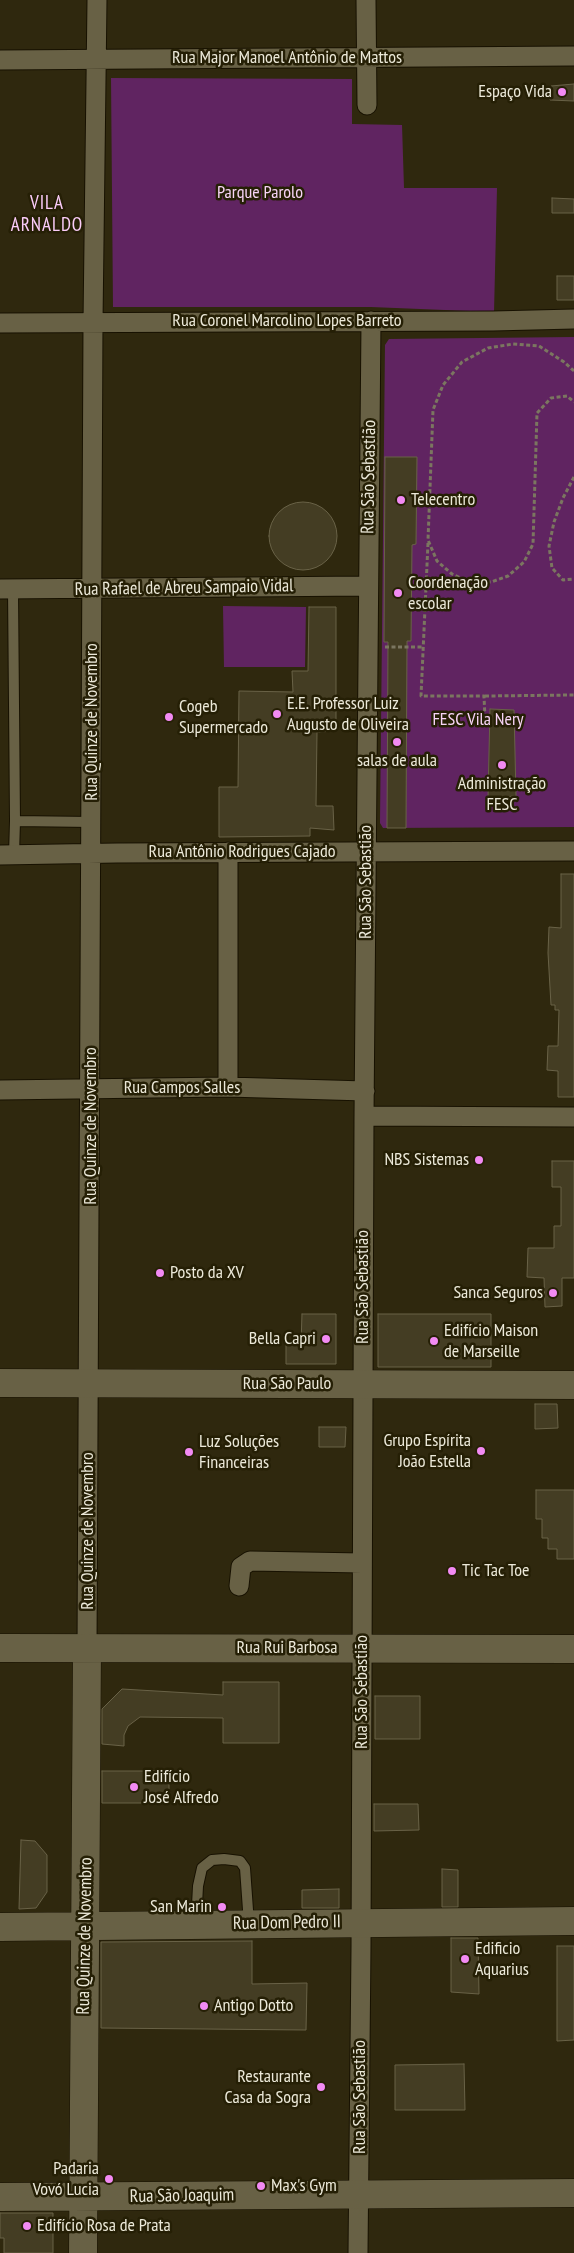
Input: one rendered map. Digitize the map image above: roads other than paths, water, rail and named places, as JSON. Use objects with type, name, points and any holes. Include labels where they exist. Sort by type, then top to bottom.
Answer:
[{"type":"main road","name":"Rua São Paulo","points":[[0,1383],[574,1385]]},
{"type":"main road","name":"Rua Rui Barbosa","points":[[0,1648],[574,1649]]},
{"type":"main road","name":"Rua Quinze de Novembro","points":[[83,2253],[88,1648]]},
{"type":"main road","name":"Rua Dom Pedro II","points":[[0,1927],[574,1921]]},
{"type":"main road","name":"Rua São Joaquim","points":[[0,2197],[574,2193]]},
{"type":"street","name":"Rua Quinze de Novembro","points":[[88,1648],[93,322],[97,0]]},
{"type":"street","points":[[366,0],[367,106]]},
{"type":"street","name":"Rua Major Manoel Antônio de Mattos","points":[[0,60],[574,56]]},
{"type":"street","name":"Rua Coronel Marcolino Lopes Barreto","points":[[0,323],[574,319]]},
{"type":"street","name":"Rua São Sebastião","points":[[358,2253],[367,586],[371,320]]},
{"type":"street","name":"Rua Rafael de Abreu Sampaio Vidal","points":[[7,589],[367,586]]},
{"type":"street","name":"Rua Antônio Rodrigues Cajado","points":[[7,855],[574,851]]},
{"type":"street","points":[[228,852],[228,1087]]},
{"type":"street","name":"Rua Campos Salles","points":[[0,1090],[228,1087],[365,1091]]},
{"type":"street","points":[[364,1116],[574,1117]]},
{"type":"street","points":[[239,1586],[241,1567],[250,1561],[362,1563]]},
{"type":"lane","points":[[7,589],[15,822],[7,855]]},
{"type":"lane","points":[[15,822],[92,822]]},
{"type":"lane","points":[[196,1925],[198,1886],[202,1868],[212,1860],[224,1859],[240,1862],[244,1868],[248,1924]]},
{"type":"place","name":"Espaço Vida","points":[[562,92]]},
{"type":"place","name":"Telecentro","points":[[401,500]]},
{"type":"place","name":"Coordenação escolar","points":[[398,593]]},
{"type":"place","name":"E.E. Professor Luiz Augusto de Oliveira","points":[[277,714]]},
{"type":"place","name":"Cogeb Supermercado","points":[[169,717]]},
{"type":"place","name":"salas de aula","points":[[397,742]]},
{"type":"place","name":"Administração FESC","points":[[502,765]]},
{"type":"place","name":"NBS Sistemas","points":[[479,1160]]},
{"type":"place","name":"Posto da XV","points":[[160,1273]]},
{"type":"place","name":"Sanca Seguros","points":[[553,1293]]},
{"type":"place","name":"Bella Capri","points":[[326,1339]]},
{"type":"place","name":"Edifício Maison de Marseille","points":[[434,1341]]},
{"type":"place","name":"Grupo Espírita João Estella","points":[[481,1451]]},
{"type":"place","name":"Luz Soluções Financeiras","points":[[189,1452]]},
{"type":"place","name":"Tic Tac Toe","points":[[452,1571]]},
{"type":"place","name":"Edifício José Alfredo","points":[[134,1787]]},
{"type":"place","name":"San Marin","points":[[222,1907]]},
{"type":"place","name":"Edificio Aquarius","points":[[465,1959]]},
{"type":"place","name":"Antigo Dotto","points":[[204,2006]]},
{"type":"place","name":"Restaurante Casa da Sogra","points":[[321,2087]]},
{"type":"place","name":"Padaria Vovó Lucia","points":[[109,2179]]},
{"type":"place","name":"Max's Gym","points":[[261,2186]]},
{"type":"place","name":"Edifício Rosa de Prata","points":[[27,2226]]},
{"type":"district","name":"VILA ARNALDO","points":[[47,215]]},
{"type":"park label","name":"Parque Parolo","points":[[260,193]]},
{"type":"park label","name":"FESC Vila Nery","points":[[478,720]]}]
